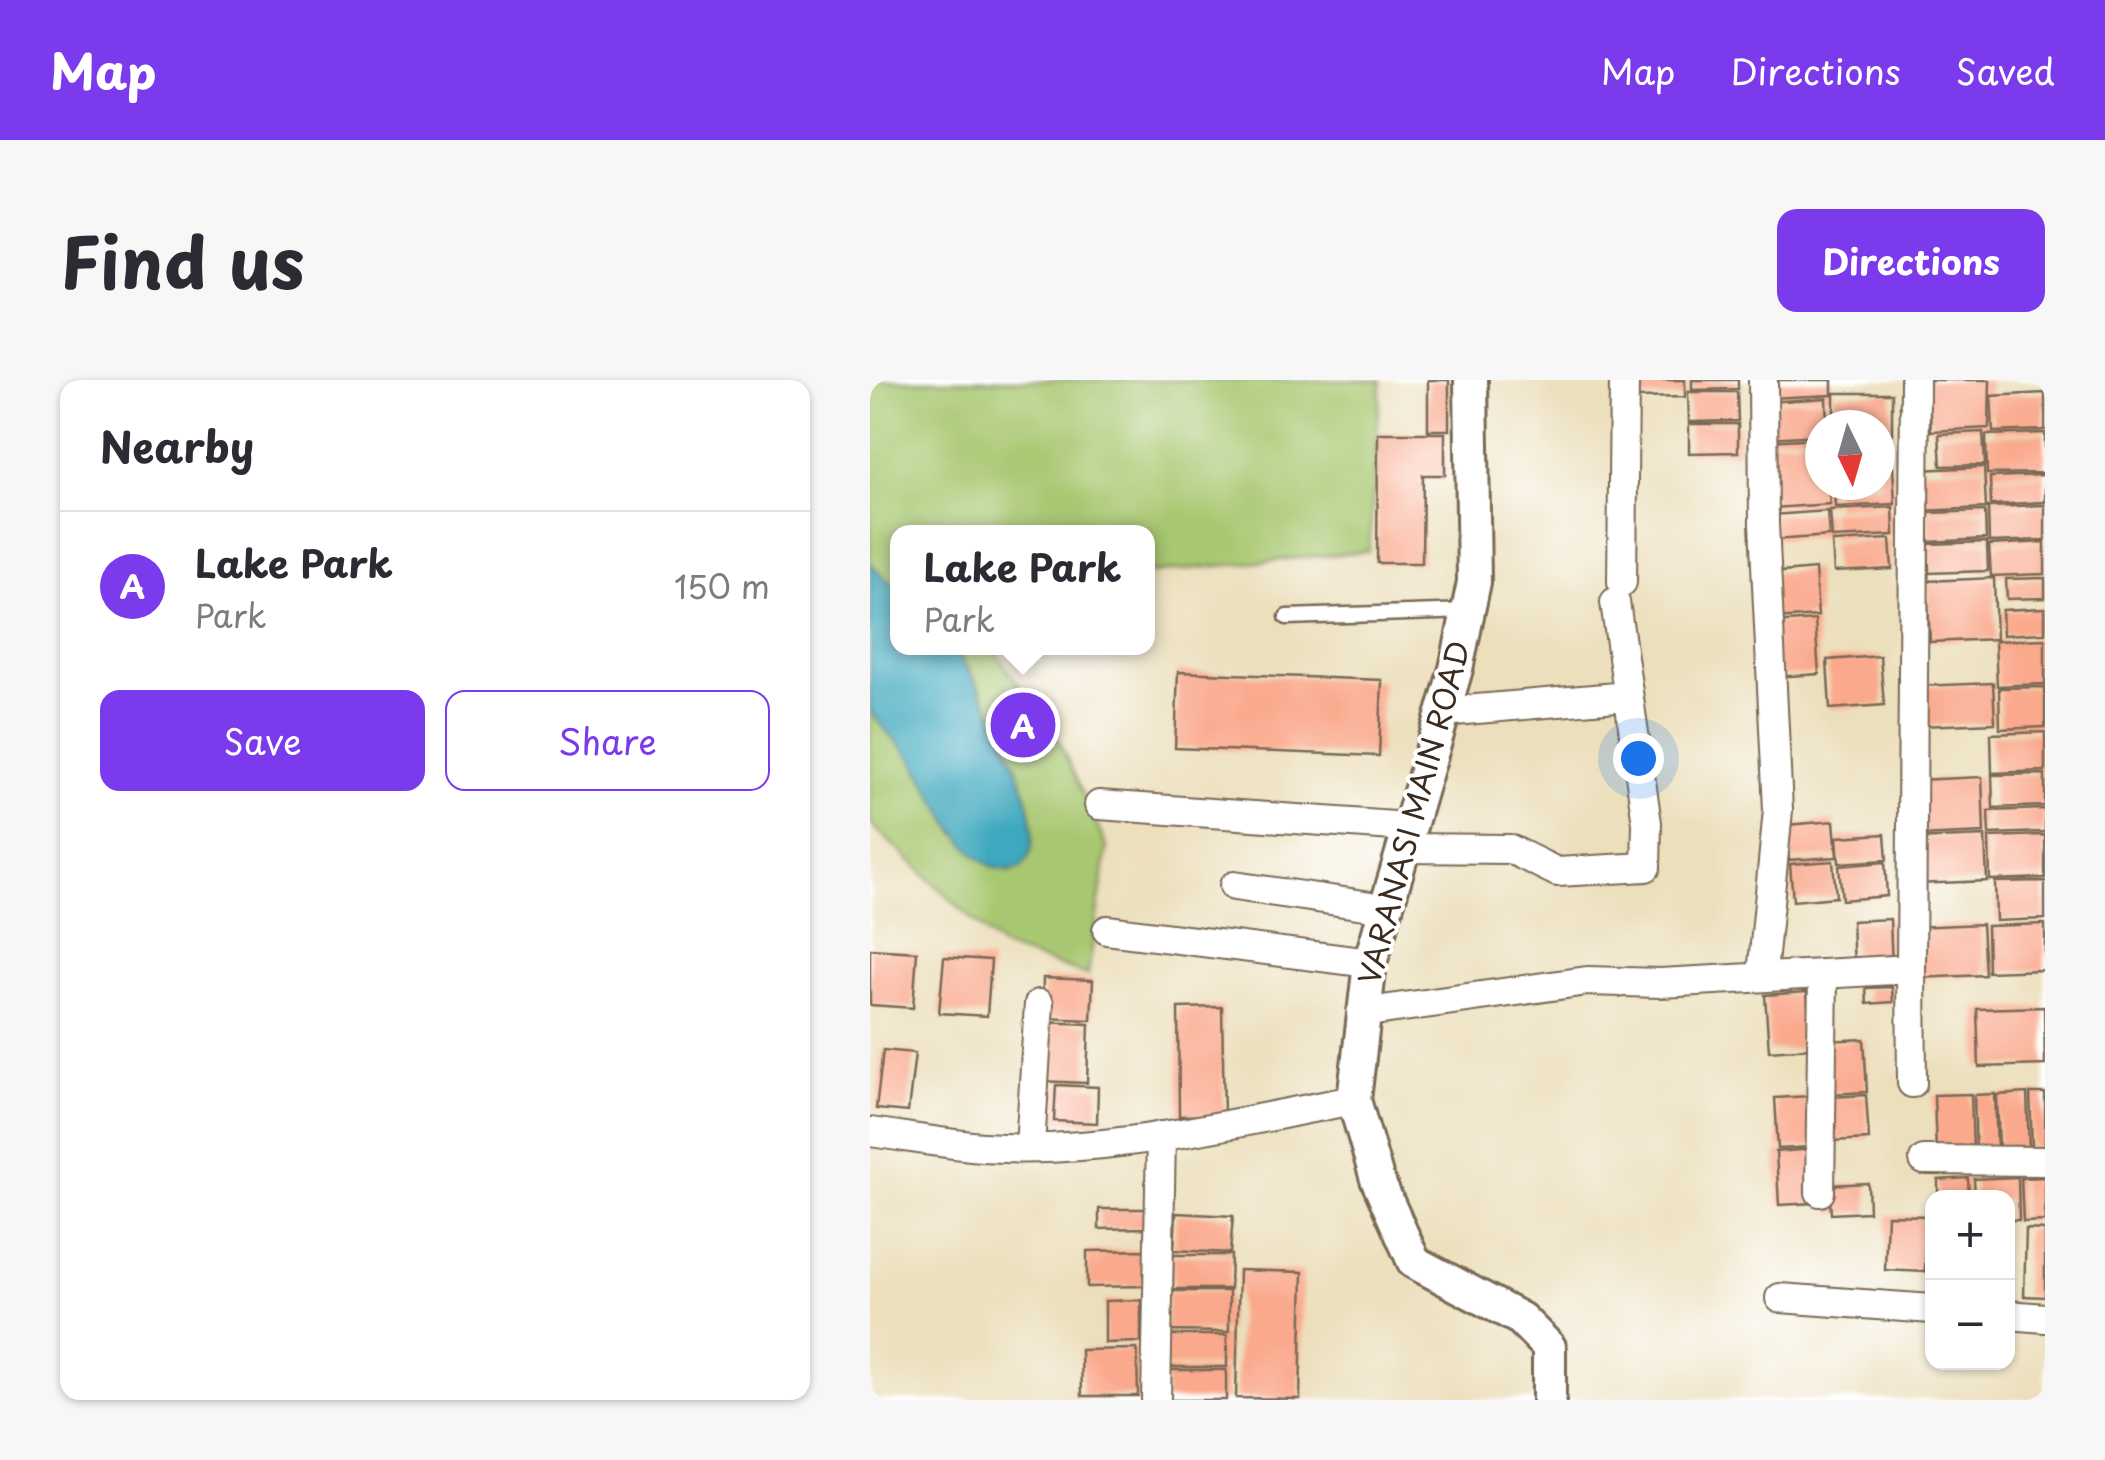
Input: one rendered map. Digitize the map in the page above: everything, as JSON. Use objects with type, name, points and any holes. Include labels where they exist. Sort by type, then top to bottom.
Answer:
[{"type":"street","name":"VARANASI MAIN ROAD","points":[[1470,380],[1476,551],[1470,611],[1370,963],[1354,1100],[1377,1178],[1414,1262],[1521,1319],[1549,1348],[1550,1400]]},
{"type":"street","points":[[1099,805],[1510,849],[1557,872],[1646,867],[1648,823],[1628,696],[1619,592],[1624,380]]},
{"type":"street","points":[[1762,974],[1778,810],[1764,524],[1763,380]]},
{"type":"street","points":[[1912,1083],[1915,380]]},
{"type":"street","points":[[1442,712],[1628,696]]},
{"type":"street","points":[[1234,886],[1386,908]]},
{"type":"street","points":[[1107,930],[1370,963]]},
{"type":"street","points":[[1362,1013],[1587,981],[1661,983],[1762,974],[1911,969]]},
{"type":"street","points":[[1820,1192],[1823,974]]},
{"type":"street","points":[[1030,1147],[1039,1004]]},
{"type":"street","points":[[870,1132],[984,1147],[1030,1147],[1161,1136],[1354,1100]]},
{"type":"street","points":[[1156,1400],[1161,1136]]},
{"type":"street","points":[[1924,1160],[2045,1161]]},
{"type":"street","points":[[1780,1298],[1925,1308]]},
{"type":"street","points":[[2015,1316],[2045,1318]]},
{"type":"lane","points":[[1286,617],[1470,611]]},
{"type":"green space","points":[[870,380],[1381,380],[1369,551],[1155,572],[1155,525],[890,525],[890,583],[870,563]]},
{"type":"green space","points":[[958,655],[997,655],[1059,741],[1107,848],[1088,975],[1001,947],[870,823],[870,708],[914,762],[956,834],[1007,871],[1014,870],[1032,848],[1024,794],[1007,742]]},
{"type":"water","points":[[870,563],[890,583],[890,655],[957,655],[997,723],[1025,791],[1032,822],[1031,848],[1021,867],[1003,869],[987,863],[971,850],[944,814],[914,762],[870,709]]},
{"type":"building","points":[[1428,380],[1449,380],[1449,430],[1428,430]]},
{"type":"building","points":[[1637,380],[1685,380],[1685,397],[1638,398]]},
{"type":"building","points":[[1692,380],[1738,380],[1738,389],[1692,390]]},
{"type":"building","points":[[1768,380],[1832,380],[1832,395],[1769,398]]},
{"type":"building","points":[[1928,380],[1990,380],[1989,428],[1931,431]]},
{"type":"building","points":[[1688,392],[1737,392],[1738,421],[1689,422]]},
{"type":"building","points":[[1834,393],[1892,393],[1892,410],[1834,410]]},
{"type":"building","points":[[2045,393],[2045,430],[1993,432],[1991,396]]},
{"type":"building","points":[[1826,398],[1826,410],[1805,410],[1805,436],[1768,438],[1766,402]]},
{"type":"building","points":[[1689,424],[1738,424],[1738,452],[1689,453]]},
{"type":"building","points":[[1983,432],[1985,465],[1941,466],[1939,434]]},
{"type":"building","points":[[1378,433],[1445,433],[1445,475],[1423,475],[1422,563],[1377,563]]},
{"type":"building","points":[[2045,433],[2045,473],[1987,474],[1986,435]]},
{"type":"building","points":[[1805,439],[1805,500],[1830,500],[1830,504],[1773,508],[1768,441]]},
{"type":"building","points":[[1984,467],[1986,508],[1920,511],[1918,470]]},
{"type":"building","points":[[2045,475],[2045,502],[1991,505],[1990,477]]},
{"type":"building","points":[[1835,500],[1895,500],[1895,504],[1835,507]]},
{"type":"building","points":[[2045,505],[2045,540],[1989,542],[1988,507]]},
{"type":"building","points":[[1893,507],[1894,535],[1832,538],[1830,510]]},
{"type":"building","points":[[1827,511],[1829,536],[1773,540],[1772,515]]},
{"type":"building","points":[[1985,511],[1986,539],[1929,542],[1928,513]]},
{"type":"building","points":[[1890,539],[1892,569],[1834,572],[1832,542]]},
{"type":"building","points":[[1987,542],[1988,571],[1929,573],[1928,544]]},
{"type":"building","points":[[2045,542],[2045,574],[1991,576],[1989,545]]},
{"type":"building","points":[[1815,569],[1818,616],[1774,619],[1771,573]]},
{"type":"building","points":[[1994,578],[1996,639],[1930,642],[1927,581]]},
{"type":"building","points":[[2045,578],[2045,598],[2007,599],[2006,579]]},
{"type":"building","points":[[2045,608],[2045,633],[2003,635],[2002,610]]},
{"type":"building","points":[[1815,620],[1819,674],[1776,677],[1772,623]]},
{"type":"building","points":[[2045,639],[2045,684],[1997,686],[1995,641]]},
{"type":"building","points":[[1880,656],[1884,705],[1830,709],[1827,660]]},
{"type":"building","points":[[1178,672],[1382,680],[1379,756],[1175,748]]},
{"type":"building","points":[[1993,683],[1995,723],[1921,726],[1919,686]]},
{"type":"building","points":[[2045,687],[2045,727],[2000,729],[1999,688]]},
{"type":"building","points":[[2045,732],[2045,771],[1992,773],[1991,734]]},
{"type":"building","points":[[2045,774],[2045,806],[1993,808],[1992,775]]},
{"type":"building","points":[[1982,777],[1984,833],[1918,836],[1916,780]]},
{"type":"building","points":[[2045,809],[2045,832],[1989,834],[1988,811]]},
{"type":"building","points":[[1834,821],[1837,857],[1789,860],[1786,825]]},
{"type":"building","points":[[1885,834],[1887,860],[1839,863],[1837,837]]},
{"type":"building","points":[[2045,835],[2045,878],[1990,880],[1989,837]]},
{"type":"building","points":[[1985,836],[1987,881],[1916,884],[1914,839]]},
{"type":"building","points":[[1833,861],[1836,897],[1793,901],[1790,864]]},
{"type":"building","points":[[1885,862],[1887,896],[1842,900],[1839,866]]},
{"type":"building","points":[[2045,881],[2045,919],[1996,921],[1995,882]]},
{"type":"building","points":[[1890,919],[1892,968],[1854,969],[1852,921]]},
{"type":"building","points":[[1982,924],[1985,975],[1916,978],[1914,927]]},
{"type":"building","points":[[2045,924],[2045,970],[1988,972],[1987,926]]},
{"type":"building","points":[[870,949],[917,952],[913,1008],[870,1005]]},
{"type":"building","points":[[944,957],[991,960],[987,1016],[939,1013]]},
{"type":"building","points":[[1043,978],[1093,980],[1091,1020],[1042,1018]]},
{"type":"building","points":[[1892,987],[1893,1002],[1867,1004],[1866,988]]},
{"type":"building","points":[[1807,992],[1811,1048],[1769,1051],[1765,995]]},
{"type":"building","points":[[1222,1007],[1224,1115],[1179,1116],[1178,1008]]},
{"type":"building","points":[[2044,1007],[2045,1065],[1979,1067],[1977,1009]]},
{"type":"building","points":[[1041,1022],[1089,1024],[1087,1083],[1039,1081]]},
{"type":"building","points":[[1864,1039],[1867,1092],[1829,1094],[1826,1041]]},
{"type":"building","points":[[883,1050],[915,1053],[908,1112],[876,1109]]},
{"type":"building","points":[[1056,1085],[1098,1087],[1097,1123],[1054,1121]]},
{"type":"building","points":[[2027,1093],[2029,1149],[1999,1150],[1997,1095]]},
{"type":"building","points":[[2030,1093],[2045,1093],[2045,1148],[2032,1149]]},
{"type":"building","points":[[1971,1094],[1973,1151],[1936,1152],[1934,1095]]},
{"type":"building","points":[[1995,1094],[1997,1151],[1976,1151],[1974,1095]]},
{"type":"building","points":[[1866,1095],[1869,1139],[1832,1141],[1829,1097]]},
{"type":"building","points":[[1810,1096],[1812,1147],[1778,1149],[1775,1098]]},
{"type":"building","points":[[1813,1149],[1815,1203],[1779,1205],[1776,1152]]},
{"type":"building","points":[[2018,1177],[2019,1220],[2015,1220],[2015,1190],[1975,1190],[1974,1179]]},
{"type":"building","points":[[2045,1177],[2045,1221],[2023,1222],[2021,1178]]},
{"type":"building","points":[[1968,1178],[1969,1190],[1938,1190],[1938,1180]]},
{"type":"building","points":[[1868,1183],[1869,1212],[1831,1214],[1829,1185]]},
{"type":"building","points":[[1099,1209],[1146,1209],[1146,1228],[1099,1229]]},
{"type":"building","points":[[1176,1213],[1233,1216],[1230,1253],[1174,1250]]},
{"type":"building","points":[[1887,1215],[1925,1216],[1925,1272],[1885,1270]]},
{"type":"building","points":[[2026,1229],[2045,1230],[2045,1297],[2024,1296]]},
{"type":"building","points":[[1147,1250],[1148,1286],[1087,1287],[1087,1251]]},
{"type":"building","points":[[1173,1255],[1231,1255],[1230,1289],[1173,1289]]},
{"type":"building","points":[[1239,1270],[1303,1272],[1300,1399],[1236,1398]]},
{"type":"building","points":[[1167,1291],[1229,1291],[1229,1332],[1166,1331]]},
{"type":"building","points":[[1141,1300],[1141,1342],[1105,1343],[1105,1301]]},
{"type":"building","points":[[1166,1335],[1227,1335],[1227,1367],[1166,1367]]},
{"type":"building","points":[[1137,1349],[1138,1396],[1082,1396],[1081,1350]]},
{"type":"building","points":[[1166,1370],[1226,1370],[1226,1400],[1166,1400]]},
{"type":"place","name":"Lake Park","points":[[1023,725]]}]
